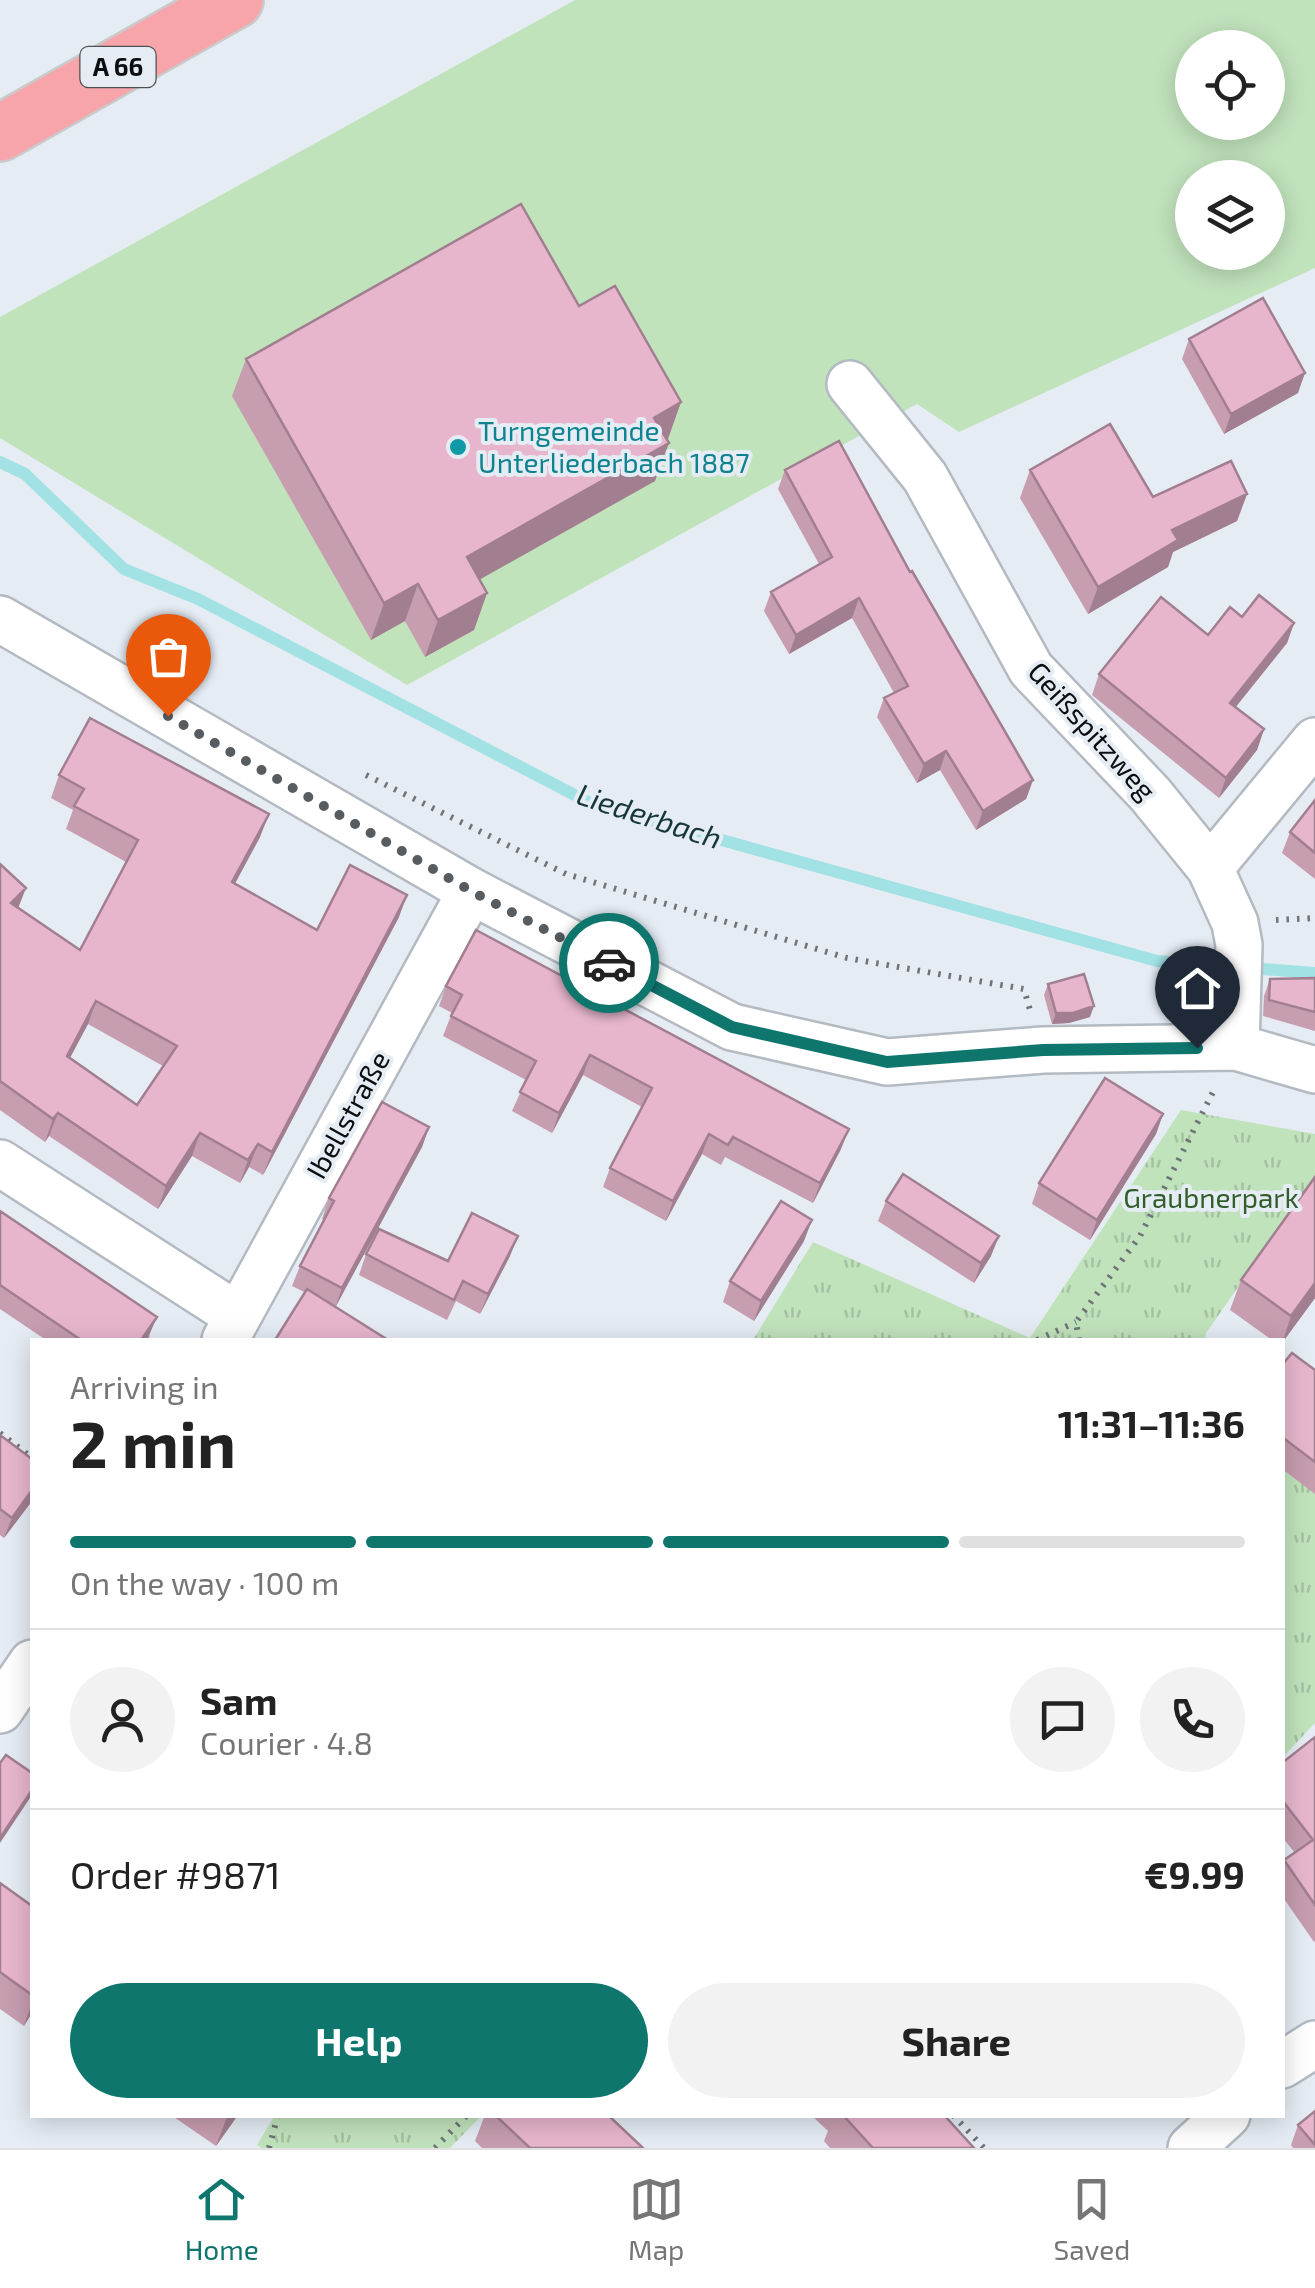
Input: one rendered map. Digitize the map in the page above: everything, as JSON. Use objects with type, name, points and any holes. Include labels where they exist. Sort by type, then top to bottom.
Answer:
[{"type":"highway","name":"A 66","points":[[0,134],[235,0]]},
{"type":"street","name":"Geißspitzweg","points":[[850,384],[925,477],[1032,669],[1150,794],[1210,868],[1235,923],[1239,945],[1236,1048]]},
{"type":"street","points":[[0,619],[471,891],[732,1027],[887,1062],[1043,1050],[1236,1048],[1315,1070]]},
{"type":"street","points":[[1210,868],[1315,741]]},
{"type":"street","name":"Ibellstraße","points":[[232,1328],[471,891]]},
{"type":"street","points":[[0,1164],[232,1328]]},
{"type":"street","points":[[0,1710],[30,1666]]},
{"type":"street","points":[[1285,2063],[1315,2044]]},
{"type":"street","points":[[1191,2148],[1224,2118]]},
{"type":"path","points":[[356,770],[566,874],[847,958],[1024,989],[1043,1050]]},
{"type":"path","points":[[1041,1338],[1076,1322],[1140,1236],[1236,1048]]},
{"type":"path","points":[[1076,1322],[1080,1338]]},
{"type":"path","points":[[0,1433],[30,1456]]},
{"type":"path","points":[[269,2148],[277,2118]]},
{"type":"path","points":[[435,2148],[464,2118]]},
{"type":"path","points":[[956,2118],[984,2148]]},
{"type":"green space","points":[[575,0],[1315,0],[1315,268],[959,432],[917,404],[407,685],[0,438],[0,317]]},
{"type":"green space","name":"Graubnerpark","points":[[1181,1110],[1315,1134],[1315,1177],[1205,1338],[1030,1338]]},
{"type":"green space","name":"Graubnerpark","points":[[813,1242],[1030,1338],[754,1338]]},
{"type":"green space","points":[[1285,1471],[1315,1493],[1315,1723],[1285,1755]]},
{"type":"green space","points":[[273,2118],[479,2118],[450,2148],[257,2145]]},
{"type":"building","name":"Turngemeinde Unterliederbach 1887","points":[[521,204],[579,306],[615,286],[681,402],[654,418],[669,443],[467,557],[487,593],[438,620],[418,584],[384,603],[246,359]]},
{"type":"building","points":[[1263,298],[1305,373],[1231,414],[1189,339]]},
{"type":"building","points":[[1110,424],[1153,497],[1231,461],[1247,494],[1172,530],[1178,540],[1098,587],[1030,470]]},
{"type":"building","points":[[839,441],[910,572],[1033,780],[983,811],[946,751],[924,764],[884,698],[908,686],[859,598],[796,635],[771,592],[832,557],[785,470]]},
{"type":"building","points":[[1259,595],[1294,623],[1230,703],[1264,729],[1226,778],[1099,674],[1161,597],[1208,635],[1230,607],[1242,617]]},
{"type":"building","points":[[90,718],[269,814],[232,882],[317,930],[350,865],[407,895],[272,1152],[258,1144],[248,1160],[200,1133],[166,1186],[58,1113],[53,1119],[0,1081],[0,864],[26,888],[11,903],[80,950],[138,840],[74,806],[84,789],[59,775]],"holes":[[[96,1001],[177,1046],[137,1105],[67,1056]]]},
{"type":"building","points":[[1315,800],[1315,853],[1290,832]]},
{"type":"building","points":[[476,930],[849,1129],[820,1183],[733,1137],[728,1145],[709,1134],[673,1201],[610,1168],[652,1088],[590,1055],[559,1113],[520,1092],[536,1061],[451,1016],[462,995],[446,986]]},
{"type":"building","points":[[1084,974],[1094,1006],[1073,1013],[1056,1013],[1048,984]]},
{"type":"building","points":[[1315,978],[1315,1012],[1269,1000],[1270,979]]},
{"type":"building","points":[[1105,1078],[1163,1114],[1097,1220],[1039,1183]]},
{"type":"building","points":[[382,1102],[429,1127],[342,1288],[300,1266],[334,1201],[329,1198]]},
{"type":"building","points":[[903,1174],[999,1236],[981,1263],[886,1201]]},
{"type":"building","points":[[1315,1177],[1315,1283],[1291,1316],[1241,1280]]},
{"type":"building","points":[[781,1201],[812,1220],[761,1301],[730,1281]]},
{"type":"building","points":[[0,1211],[157,1317],[142,1338],[78,1338],[0,1285]]},
{"type":"building","points":[[472,1213],[518,1236],[488,1294],[463,1281],[454,1300],[366,1254],[379,1229],[448,1261]]},
{"type":"building","points":[[307,1289],[385,1338],[276,1338]]},
{"type":"building","points":[[1292,1353],[1315,1370],[1315,1462],[1285,1439],[1285,1361]]},
{"type":"building","points":[[0,1435],[30,1458],[30,1493],[12,1518],[0,1509]]},
{"type":"building","points":[[1315,1737],[1315,1905],[1285,1861],[1313,1840],[1285,1804],[1285,1761]]},
{"type":"building","points":[[6,1755],[30,1772],[30,1793],[0,1838],[0,1763]]},
{"type":"building","points":[[0,1883],[30,1905],[30,1994],[0,1972]]},
{"type":"building","points":[[1315,2111],[1315,2145],[1298,2125]]},
{"type":"building","points":[[498,2118],[611,2118],[643,2148],[530,2148]]},
{"type":"building","points":[[846,2118],[947,2118],[974,2148],[873,2148]]},
{"type":"waterway","name":"Liederbach","points":[[0,462],[25,474],[124,569],[198,599],[592,804],[1157,961],[1315,973]]},
{"type":"way so far","points":[[168,716],[471,891],[609,963]]},
{"type":"place","name":"Turngemeinde Unterliederbach 1887","points":[[458,447]]},
{"type":"route","points":[[609,963],[732,1027],[887,1062],[1043,1050],[1197,1048]]}]
